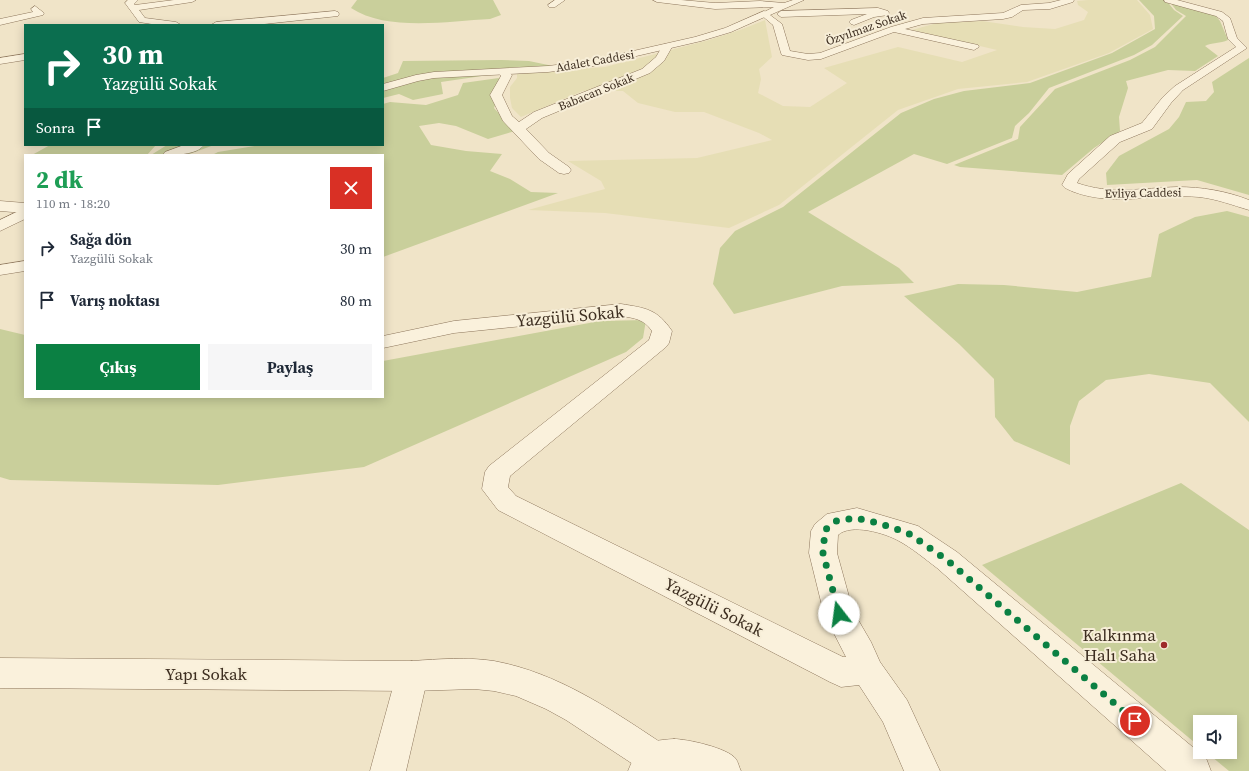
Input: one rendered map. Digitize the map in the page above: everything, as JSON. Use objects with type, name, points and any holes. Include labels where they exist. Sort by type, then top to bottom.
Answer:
[{"type":"street","points":[[169,24],[142,20],[133,4],[192,0]]},
{"type":"street","points":[[552,5],[561,0]]},
{"type":"street","points":[[657,0],[715,6],[760,4],[786,6]]},
{"type":"street","name":"Adalet Caddesi","points":[[384,88],[416,78],[502,70],[571,67],[667,47],[728,30],[800,0]]},
{"type":"street","name":"Özyılmaz Sokak","points":[[766,15],[777,24],[786,52],[808,57],[820,56],[894,29],[928,21],[1003,16],[1021,8],[1050,6],[1070,0]]},
{"type":"street","name":"Evliya Caddesi","points":[[1168,0],[1220,14],[1228,20],[1233,39],[1242,48],[1180,88],[1167,100],[1147,126],[1115,139],[1073,178],[1069,185],[1094,194],[1123,196],[1192,192],[1232,198],[1249,205]]},
{"type":"street","points":[[0,22],[9,18],[40,13],[35,9]]},
{"type":"street","points":[[766,15],[808,12],[878,11],[885,13],[872,15],[854,22]]},
{"type":"street","points":[[239,24],[338,13]]},
{"type":"street","points":[[894,29],[974,47]]},
{"type":"street","name":"Babacan Sokak","points":[[518,128],[538,115],[646,71],[660,60],[667,47]]},
{"type":"street","points":[[0,52],[24,50]]},
{"type":"street","points":[[0,62],[24,57]]},
{"type":"street","points":[[502,70],[507,75],[496,95],[506,118],[518,128],[544,156],[564,170]]},
{"type":"street","points":[[173,154],[194,146]]},
{"type":"street","points":[[0,206],[24,208]]},
{"type":"street","points":[[0,226],[24,213]]},
{"type":"street","points":[[0,270],[24,266]]},
{"type":"street","name":"Yazgülü Sokak","points":[[384,342],[454,327],[621,310],[642,313],[655,319],[662,330],[660,343],[498,472],[495,489],[507,503],[841,672],[867,670]]},
{"type":"street","points":[[922,771],[895,711],[867,670],[860,652],[839,614],[823,553],[825,530],[836,521],[856,518],[878,523],[908,533],[947,560],[1193,771]]},
{"type":"street","name":"Yapı Sokak","points":[[0,673],[412,676],[457,673],[495,676],[528,686],[564,700],[650,765]]},
{"type":"street","points":[[388,771],[412,676]]},
{"type":"street","points":[[650,765],[672,756],[689,756],[706,761],[723,771]]},
{"type":"shaded area","points":[[1137,0],[1150,15],[1153,29],[1109,53],[1027,82],[958,89],[898,110],[779,205],[729,228],[605,213],[528,210],[605,189],[601,181],[568,161],[697,158],[772,140],[759,133],[704,112],[675,112],[638,103],[623,91],[583,91],[521,117],[512,108],[510,98],[510,87],[517,78],[517,74],[605,67],[709,40],[765,20],[772,57],[759,69],[761,79],[758,93],[783,106],[810,107],[847,83],[824,68],[898,47],[962,62],[997,50],[912,30],[937,23],[982,21],[1023,27],[1055,29],[1084,20],[1088,12],[1078,5],[1077,1]]},
{"type":"green space","points":[[357,0],[493,0],[501,15],[490,19],[437,23],[400,23],[382,20],[351,8]]},
{"type":"green space","points":[[1139,0],[1166,0],[1174,10],[1183,16],[1152,45],[1134,55],[1049,88],[1029,113],[1015,126],[1012,138],[947,164],[914,154],[808,212],[899,268],[914,283],[842,286],[734,314],[713,284],[720,248],[735,231],[783,207],[901,113],[934,99],[964,91],[1030,83],[1112,53],[1155,29],[1154,16]]},
{"type":"green space","points":[[1170,2],[1214,14],[1220,21],[1228,40],[1205,46],[1218,56],[1195,71],[1168,70],[1126,81],[1128,88],[1119,117],[1120,131],[1094,148],[1062,175],[960,167],[954,165],[1018,139],[1020,127],[1055,89],[1130,60],[1155,47],[1186,16],[1176,10]]},
{"type":"green space","points":[[1249,58],[1249,195],[1197,180],[1107,185],[1106,173],[1119,156],[1169,129],[1179,117],[1186,102],[1206,101],[1214,92],[1212,82]]},
{"type":"green space","points":[[501,60],[529,61],[553,66],[499,70],[489,75],[441,82],[443,94],[413,100],[399,94],[384,98],[384,78],[398,73],[403,61]]},
{"type":"green space","points":[[506,77],[494,108],[515,131],[488,139],[456,126],[439,123],[419,126],[431,145],[466,151],[502,154],[490,171],[510,179],[531,192],[558,193],[384,257],[384,154],[214,154],[255,146],[384,146],[384,104],[390,102],[426,105],[458,95],[463,83]]},
{"type":"green space","points":[[48,146],[155,146],[148,154],[34,154]]},
{"type":"green space","points":[[165,146],[211,146],[190,154],[153,154]]},
{"type":"green space","points":[[1227,211],[1249,217],[1249,422],[1210,383],[1149,374],[1106,380],[1079,401],[1070,426],[1070,465],[1014,441],[995,417],[994,379],[959,344],[904,296],[958,284],[1004,285],[1077,292],[1151,277],[1159,234],[1195,217]]},
{"type":"green space","points":[[646,320],[643,338],[626,352],[364,467],[218,485],[10,480],[0,477],[0,329],[24,335],[24,398],[384,398],[384,361],[600,321]]},
{"type":"green space","name":"Kalkınma Halı Saha","points":[[1181,483],[1249,530],[1249,771],[1229,771],[1214,759],[1237,759],[1237,715],[1193,715],[1193,741],[982,565]]},
{"type":"place","name":"Kalkınma Halı Saha","points":[[1164,645]]},
{"type":"route","points":[[839,614],[823,553],[825,530],[836,521],[856,518],[878,523],[908,533],[947,560],[1135,721]]}]
